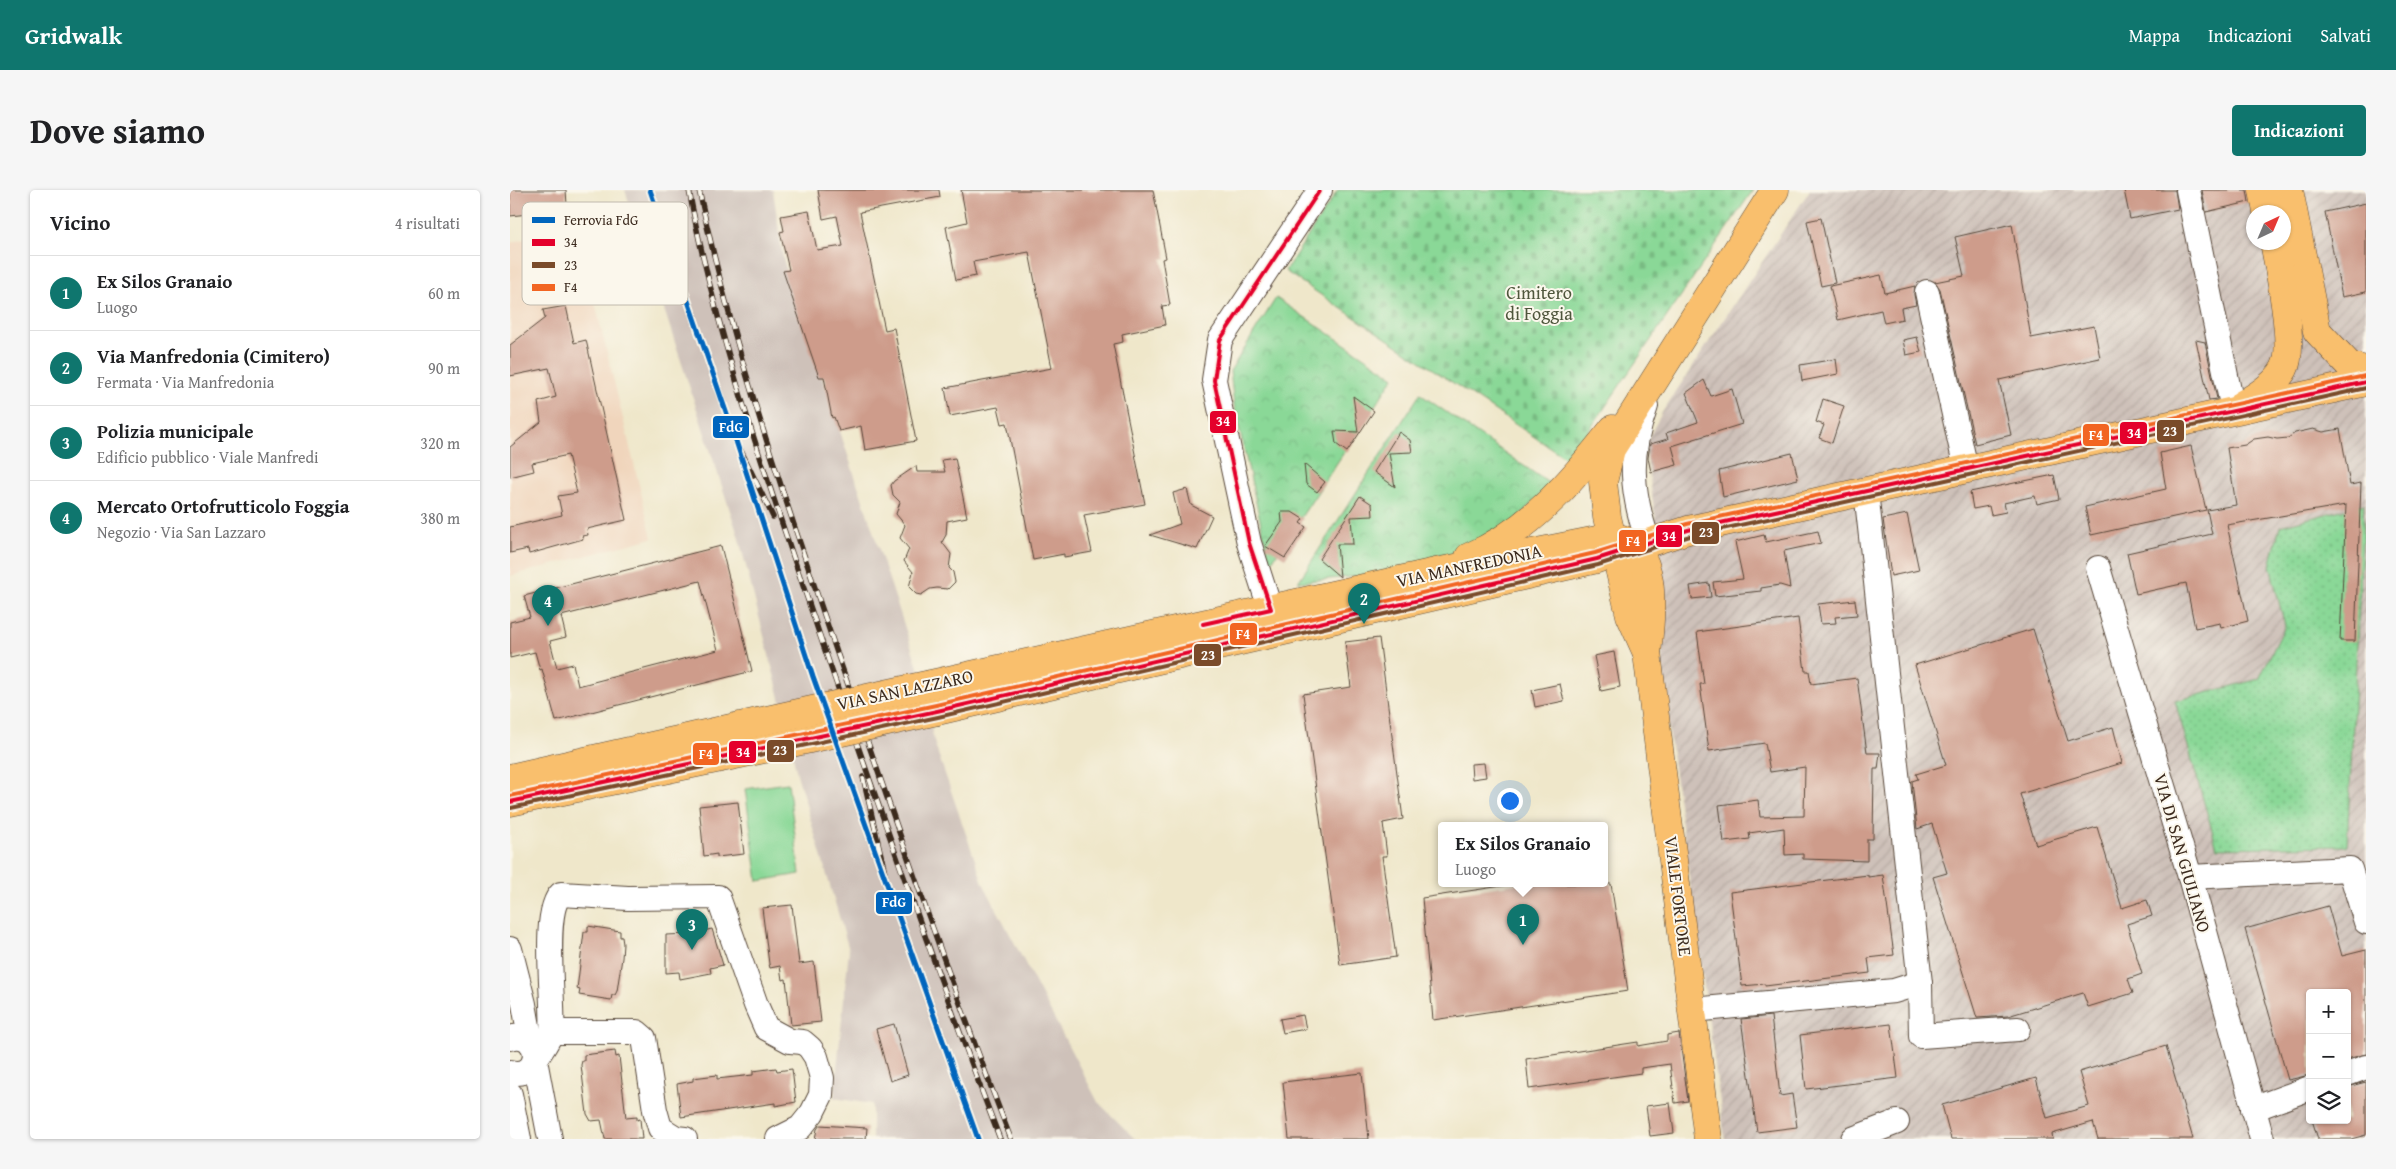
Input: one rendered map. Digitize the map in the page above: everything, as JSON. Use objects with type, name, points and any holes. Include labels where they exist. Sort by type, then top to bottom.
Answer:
[{"type":"main road","points":[[1627,544],[1604,482],[1611,449],[1775,190]]},
{"type":"main road","points":[[2262,190],[2265,205]]},
{"type":"main road","points":[[2289,190],[2317,331],[2350,366],[2366,370]]},
{"type":"main road","points":[[2233,410],[2261,394],[2285,369],[2290,332],[2275,250]]},
{"type":"main road","points":[[1436,572],[1474,555],[1524,525],[1564,489],[1660,369]]},
{"type":"main road","name":"VIA MANFREDONIA","points":[[1274,621],[1436,572],[1627,544],[2366,382]]},
{"type":"main road","points":[[1648,572],[1658,552],[1688,530]]},
{"type":"main road","name":"VIA MANFREDONIA","points":[[1274,621],[1596,559],[1627,544]]},
{"type":"main road","name":"VIALE FORTORE","points":[[1627,544],[1648,572],[1651,622],[1647,653],[1708,1139]]},
{"type":"main road","name":"VIALE FORTORE","points":[[1627,544],[1630,615],[1647,653]]},
{"type":"main road","name":"VIA SAN LAZZARO","points":[[510,778],[931,684],[1274,621]]},
{"type":"main road","name":"VIA SAN LAZZARO","points":[[516,805],[937,711],[1274,621]]},
{"type":"street","points":[[1274,621],[1249,543],[1214,380],[1220,340],[1320,190]]},
{"type":"street","points":[[2188,190],[2233,410]]},
{"type":"street","points":[[1927,292],[1966,469]]},
{"type":"street","points":[[1627,544],[1639,516],[1632,458],[1637,430],[1660,369]]},
{"type":"street","points":[[1866,491],[1920,983],[1921,1036],[2018,1029]]},
{"type":"street","name":"VIA DI SAN GIULIANO","points":[[2098,568],[2190,877],[2262,1139]]},
{"type":"street","points":[[2190,877],[2350,869],[2366,922]]},
{"type":"street","points":[[552,1032],[549,977],[553,911],[555,899],[561,894],[628,898],[718,896],[756,1005],[766,1028],[790,1041],[803,1042],[810,1048],[822,1078],[821,1095],[812,1114],[800,1128],[778,1139]]},
{"type":"street","points":[[510,949],[524,1004],[525,1047],[550,1139]]},
{"type":"street","points":[[1693,1010],[1894,991],[1920,983]]},
{"type":"street","points":[[525,1047],[552,1032],[637,1032],[644,1038],[655,1110],[660,1128],[676,1138],[685,1139]]},
{"type":"street","points":[[510,1072],[522,1073],[532,1066],[525,1047]]},
{"type":"street","points":[[2351,1073],[2366,1067]]},
{"type":"street","points":[[2253,1109],[2306,1089]]},
{"type":"street","points":[[510,1094],[519,1139]]},
{"type":"street","points":[[1853,1139],[1897,1122]]},
{"type":"shaded area","points":[[625,190],[773,190],[783,259],[918,667],[935,745],[983,883],[1098,1102],[1135,1139],[872,1139],[872,1104],[834,1098],[849,950],[797,774],[779,694],[738,535],[663,305],[688,305],[688,202],[629,202]]},
{"type":"shaded area","points":[[1810,190],[2366,190],[2366,1139],[1725,1139],[1664,694],[1655,516],[1645,444],[1663,411]]},
{"type":"shaded area","points":[[522,240],[522,305],[595,305],[652,538],[510,576],[510,243]]},
{"type":"green space","name":"Cimitero di Foggia","points":[[1338,190],[1753,190],[1569,460],[1285,271]]},
{"type":"green space","points":[[1276,298],[1394,377],[1270,564],[1234,405],[1230,371]]},
{"type":"green space","points":[[1420,394],[1550,484],[1502,534],[1418,567],[1359,576],[1298,582]]},
{"type":"green space","points":[[2364,504],[2347,846],[2217,848],[2175,701],[2259,679],[2285,626],[2270,566],[2280,526]]},
{"type":"green space","points":[[788,783],[800,874],[758,881],[745,789]]},
{"type":"building","points":[[510,190],[566,190],[567,202],[522,202],[522,215],[510,216]]},
{"type":"building","points":[[818,190],[939,190],[940,197],[860,212],[885,330],[894,328],[916,441],[865,450],[861,426],[839,431],[834,417],[832,418],[824,377],[819,377],[783,271],[789,270],[780,232],[784,231],[781,216],[809,211],[817,250],[843,246],[837,216],[823,219]]},
{"type":"building","points":[[961,190],[1153,190],[1166,258],[1162,259],[1170,305],[1162,306],[1165,325],[1122,334],[1123,342],[1113,344],[1145,504],[1084,515],[1092,552],[1064,557],[1064,554],[1033,560],[1007,423],[1002,424],[998,407],[950,416],[945,388],[1052,368],[1029,252],[973,262],[976,276],[956,280],[946,227],[967,222]]},
{"type":"building","points":[[2124,190],[2175,190],[2178,209],[2130,219]]},
{"type":"building","points":[[2202,190],[2247,190],[2249,202],[2206,212]]},
{"type":"building","points":[[2366,203],[2366,292],[2342,297],[2325,212]]},
{"type":"building","points":[[1821,218],[1835,283],[1821,286],[1807,221]]},
{"type":"building","points":[[2012,224],[2031,338],[2094,326],[2100,358],[1999,380],[2011,435],[1975,444],[1940,289],[1935,282],[1964,276],[1955,237]]},
{"type":"building","points":[[1881,275],[1885,293],[1915,286],[1916,305],[1901,308],[1903,319],[1884,323],[1881,310],[1838,320],[1830,286]]},
{"type":"building","points":[[566,306],[574,343],[586,340],[626,520],[587,529],[588,535],[582,536],[583,539],[529,554],[528,549],[510,553],[510,527],[562,515],[558,496],[577,493],[568,455],[532,463],[534,471],[510,477],[510,447],[541,422],[538,402],[556,397],[549,368],[510,376],[510,345],[545,318],[543,310]]},
{"type":"building","points":[[1917,337],[1921,352],[1906,355],[1903,340]]},
{"type":"building","points":[[2196,340],[2205,342],[2217,399],[2209,400]]},
{"type":"building","points":[[1836,359],[1838,374],[1802,381],[1800,365]]},
{"type":"building","points":[[1704,380],[1711,396],[1732,389],[1742,424],[1672,446],[1677,465],[1651,472],[1648,458],[1650,444],[1668,439],[1666,433],[1698,422],[1686,393]]},
{"type":"building","points":[[1353,396],[1374,411],[1347,452],[1336,444],[1334,431],[1358,432]]},
{"type":"building","points":[[1823,399],[1844,406],[1832,443],[1819,438],[1824,425],[1816,422]]},
{"type":"building","points":[[2313,429],[2323,432],[2340,429],[2350,485],[2361,483],[2355,641],[2340,641],[2346,505],[2227,525],[2248,621],[2221,628],[2220,623],[2195,628],[2186,583],[2136,594],[2127,553],[2212,534],[2207,510],[2236,505],[2227,448],[2245,445],[2254,439],[2268,437],[2277,439],[2288,438],[2295,433]]},
{"type":"building","points":[[1399,432],[1410,440],[1412,452],[1389,453],[1395,487],[1374,472]]},
{"type":"building","points":[[2191,446],[2206,510],[2091,535],[2085,507],[2166,489],[2160,453]]},
{"type":"building","points":[[1792,453],[1798,479],[1723,497],[1719,471]]},
{"type":"building","points":[[955,458],[967,517],[947,521],[946,535],[942,542],[951,554],[949,568],[953,572],[955,582],[948,589],[930,589],[921,595],[916,594],[909,587],[913,572],[904,561],[909,549],[900,538],[905,525],[896,514],[900,502],[893,495],[891,485],[916,466],[917,472],[945,472],[942,460]]},
{"type":"building","points":[[1304,464],[1325,482],[1317,492],[1306,484]]},
{"type":"building","points":[[2054,475],[2059,499],[2037,504],[2035,496],[2004,503],[2006,512],[1991,515],[1989,506],[1973,509],[1970,492]]},
{"type":"building","points":[[1187,489],[1191,505],[1212,516],[1197,549],[1150,535],[1180,524],[1173,493]]},
{"type":"building","points":[[1360,496],[1372,504],[1373,516],[1351,517],[1353,544],[1337,544],[1340,577],[1319,559]]},
{"type":"building","points":[[1281,512],[1292,512],[1303,519],[1300,523],[1306,527],[1285,558],[1265,546],[1282,522]]},
{"type":"building","points":[[1907,514],[1919,570],[1891,576],[1883,519]]},
{"type":"building","points":[[1818,531],[1821,543],[1784,551],[1790,588],[1780,585],[1761,588],[1761,591],[1715,596],[1713,582],[1743,579],[1735,542],[1764,535],[1766,542]]},
{"type":"building","points":[[721,546],[752,671],[556,721],[542,669],[540,670],[535,652],[510,658],[510,622],[530,617],[524,596]],"holes":[[[700,581],[718,650],[578,686],[573,664],[557,668],[550,641],[566,637],[561,616]]]},
{"type":"building","points":[[1709,583],[1711,597],[1692,599],[1690,586]]},
{"type":"building","points":[[1855,600],[1857,615],[1835,617],[1836,623],[1821,624],[1818,604]]},
{"type":"building","points":[[1798,618],[1805,671],[1809,671],[1811,684],[1857,678],[1867,753],[1880,753],[1878,769],[1874,769],[1873,839],[1867,839],[1867,861],[1803,859],[1803,854],[1785,855],[1784,828],[1749,833],[1750,839],[1724,842],[1719,805],[1758,800],[1760,817],[1804,816],[1805,767],[1770,772],[1765,743],[1709,751],[1700,684],[1704,684],[1697,632]]},
{"type":"building","points":[[2033,629],[2068,741],[2113,727],[2122,763],[2020,794],[2036,845],[2097,827],[2122,908],[2147,900],[2152,916],[2127,924],[2142,974],[2128,979],[2133,993],[2088,1007],[2083,993],[2008,1016],[1977,1018],[1933,877],[1947,873],[1932,824],[1917,829],[1912,781],[1918,779],[1916,774],[1946,765],[1915,665]]},
{"type":"building","points":[[1379,638],[1403,819],[1383,823],[1387,856],[1382,856],[1396,957],[1340,965],[1303,694],[1351,687],[1345,642]]},
{"type":"building","points":[[1614,652],[1620,687],[1601,691],[1594,656]]},
{"type":"building","points":[[1560,684],[1564,701],[1535,707],[1532,690]]},
{"type":"building","points":[[1484,763],[1486,777],[1472,779],[1471,764]]},
{"type":"building","points":[[738,802],[744,854],[717,857],[717,854],[704,856],[699,806]]},
{"type":"building","points":[[1868,875],[1868,877],[1883,875],[1894,955],[1868,958],[1870,973],[1765,986],[1765,984],[1742,986],[1730,892]]},
{"type":"building","points":[[1608,884],[1611,884],[1628,991],[1433,1020],[1422,898],[1495,887],[1608,887]]},
{"type":"building","points":[[792,905],[799,964],[814,962],[821,1022],[791,1025],[786,979],[782,980],[780,966],[770,968],[769,964],[762,908]]},
{"type":"building","points":[[2328,906],[2342,956],[2366,950],[2366,1054],[2351,1058],[2351,989],[2306,989],[2306,1076],[2288,1080],[2245,929]]},
{"type":"building","points":[[588,926],[620,931],[620,937],[622,937],[622,958],[617,991],[615,995],[612,995],[611,1000],[579,995],[580,990],[577,989],[584,932],[588,932]]},
{"type":"building","points":[[712,929],[723,965],[710,968],[711,973],[680,979],[679,972],[666,973],[666,935],[690,934]]},
{"type":"building","points":[[1303,1015],[1306,1029],[1283,1033],[1280,1019]]},
{"type":"building","points":[[1771,1016],[1780,1096],[1792,1094],[1797,1127],[1757,1132],[1741,1019]]},
{"type":"building","points":[[894,1024],[908,1075],[890,1081],[876,1029]]},
{"type":"building","points":[[1891,1024],[1898,1078],[1806,1089],[1800,1035]]},
{"type":"building","points":[[1679,1033],[1688,1101],[1675,1103],[1670,1064],[1641,1068],[1641,1073],[1529,1089],[1526,1059],[1638,1042],[1638,1046],[1667,1041],[1667,1035]]},
{"type":"building","points":[[2166,1046],[2193,1139],[2098,1139],[2093,1122],[2052,1134],[2053,1139],[1951,1139],[1942,1105],[2036,1078],[2047,1118],[2089,1106],[2079,1072]]},
{"type":"building","points":[[615,1051],[616,1057],[619,1056],[626,1118],[637,1117],[637,1120],[640,1119],[642,1139],[605,1139],[601,1120],[591,1121],[587,1114],[581,1065],[582,1061],[584,1061],[584,1055]]},
{"type":"building","points":[[776,1068],[777,1071],[792,1069],[796,1102],[775,1106],[775,1103],[681,1117],[677,1084],[693,1081],[693,1078],[717,1075],[717,1079],[753,1075],[753,1071]]},
{"type":"building","points":[[1362,1073],[1369,1139],[1289,1139],[1283,1082]]},
{"type":"building","points":[[2366,1082],[2366,1135],[2351,1139],[2318,1139],[2313,1124],[2351,1124],[2351,1086]]},
{"type":"building","points":[[1670,1103],[1674,1133],[1650,1136],[1646,1106]]},
{"type":"building","points":[[820,1125],[867,1128],[866,1139],[815,1139]]},
{"type":"railway","points":[[689,190],[714,302],[764,468],[885,823],[1000,1139]]},
{"type":"railway","points":[[699,190],[712,248],[743,363],[797,534],[921,894],[1011,1139]]},
{"type":"railway","points":[[735,438],[773,517]]},
{"type":"railway","points":[[863,777],[890,894]]},
{"type":"rail line","name":"FdG","points":[[650,190],[654,202]]},
{"type":"rail line","name":"FdG","points":[[688,301],[813,677],[978,1139]]},
{"type":"transit line","name":"34","points":[[1203,624],[1271,609],[1249,543],[1214,380],[1220,340],[1320,190]]},
{"type":"transit line","name":"F4","points":[[510,796],[936,705],[1595,553],[1687,524],[2365,376]]},
{"type":"transit line","name":"34","points":[[510,802],[937,711],[1597,559],[1688,530],[2366,382]]},
{"type":"transit line","name":"23","points":[[511,808],[938,717],[1598,565],[1690,536],[2366,388]]},
{"type":"place","name":"Via Manfredonia (Cimitero)","points":[[1364,624]]},
{"type":"place","name":"Mercato Ortofrutticolo Foggia","points":[[548,626]]},
{"type":"place","name":"Ex Silos Granaio","points":[[1523,945]]},
{"type":"place","name":"Polizia municipale","points":[[692,950]]}]
